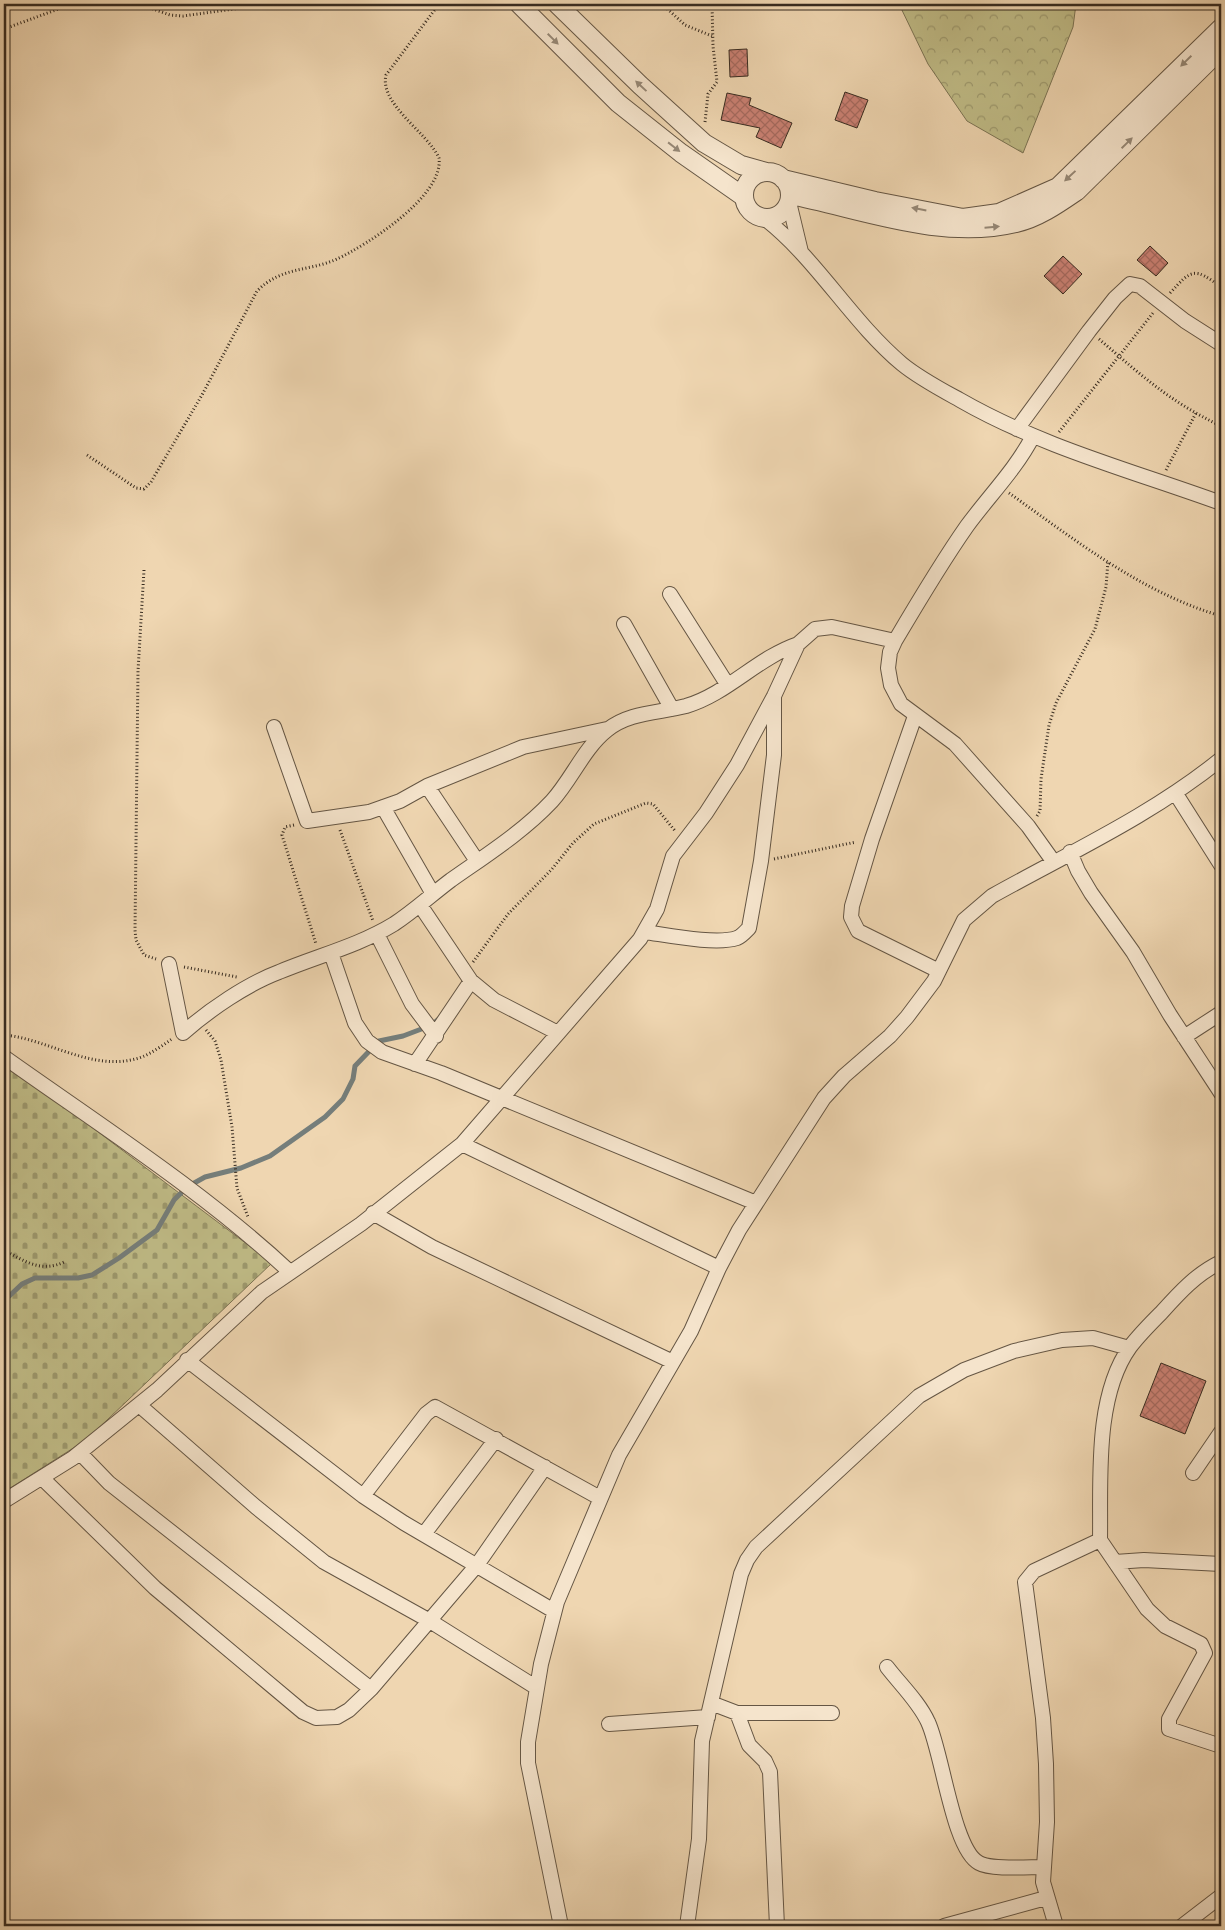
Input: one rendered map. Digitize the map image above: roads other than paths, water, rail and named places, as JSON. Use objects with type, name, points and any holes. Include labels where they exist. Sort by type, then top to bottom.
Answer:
[{"type":"street","points":[[519,4],[618,103],[681,153],[744,197],[750,211],[764,218],[786,235],[858,321],[905,366],[950,395],[1032,436],[1221,502]]},
{"type":"street","points":[[557,4],[640,85],[704,143],[741,164],[773,173],[787,192],[801,252]]},
{"type":"street","points":[[787,192],[875,201],[963,218],[999,213],[1058,187],[1221,28]]},
{"type":"street","points":[[787,192],[882,216],[934,226],[992,228],[1018,223],[1052,209],[1077,192],[1221,49]]},
{"type":"street","points":[[744,197],[747,182],[752,177],[766,172]]},
{"type":"street","points":[[764,218],[779,214],[787,192]]},
{"type":"street","points":[[1017,429],[1089,331],[1115,298],[1130,284],[1140,286],[1185,321],[1221,344]]},
{"type":"street","points":[[1032,436],[1020,459],[949,553],[895,641],[890,652],[889,678],[901,704],[955,744],[1028,826],[1053,862]]},
{"type":"street","points":[[670,594],[727,684]]},
{"type":"street","points":[[624,624],[672,708]]},
{"type":"street","points":[[4,1501],[80,1453],[139,1405],[262,1292],[373,1213],[462,1144],[504,1098],[531,1062],[620,964],[645,932],[657,909],[673,856],[706,813],[737,765],[774,696],[798,644],[810,631],[821,627],[846,628],[895,641]]},
{"type":"street","points":[[169,964],[184,1033],[198,1020],[276,972],[377,934],[420,905],[551,802],[571,779],[596,739],[608,729],[632,717],[698,701],[780,650],[798,644]]},
{"type":"street","points":[[645,932],[684,938],[729,939],[743,934],[749,928],[762,862],[774,755],[774,696]]},
{"type":"street","points":[[915,716],[872,839],[852,906],[854,924],[858,931],[939,971]]},
{"type":"street","points":[[274,727],[307,821],[361,814],[383,807],[428,786],[523,747],[608,729]]},
{"type":"street","points":[[561,1926],[528,1763],[528,1742],[537,1688],[554,1611],[619,1455],[692,1331],[719,1268],[756,1203],[824,1098],[890,1036],[924,995],[939,971],[964,920],[992,896],[1176,794],[1221,759]]},
{"type":"street","points":[[428,786],[477,862]]},
{"type":"street","points":[[1176,794],[1221,865]]},
{"type":"street","points":[[383,807],[433,894]]},
{"type":"street","points":[[1070,852],[1078,871],[1091,893],[1133,952],[1184,1037],[1221,1093]]},
{"type":"street","points":[[420,905],[469,979],[494,1000],[558,1034]]},
{"type":"street","points":[[377,934],[409,998],[436,1036]]},
{"type":"street","points":[[325,955],[355,1022],[367,1041],[382,1052],[504,1098],[756,1203]]},
{"type":"street","points":[[416,1064],[436,1036],[469,979]]},
{"type":"street","points":[[1184,1037],[1221,1014]]},
{"type":"street","points":[[4,1058],[187,1187],[251,1236],[290,1272]]},
{"type":"street","points":[[462,1144],[719,1268]]},
{"type":"street","points":[[373,1213],[432,1247],[673,1362]]},
{"type":"street","points":[[1221,1262],[1192,1280],[1129,1348],[1107,1401],[1102,1431],[1100,1540],[1147,1609],[1165,1626],[1201,1644],[1205,1649],[1169,1720],[1170,1729],[1221,1746]]},
{"type":"street","points":[[687,1926],[699,1839],[700,1762],[708,1717],[741,1574],[747,1560],[756,1547],[792,1511],[918,1396],[964,1370],[1014,1351],[1062,1340],[1093,1338],[1129,1348]]},
{"type":"street","points":[[187,1360],[363,1496],[554,1611]]},
{"type":"street","points":[[139,1405],[256,1508],[324,1562],[430,1621],[537,1688]]},
{"type":"street","points":[[363,1496],[432,1408],[442,1409],[454,1418],[496,1439],[600,1498]]},
{"type":"street","points":[[1193,1473],[1221,1432]]},
{"type":"street","points":[[424,1534],[496,1439]]},
{"type":"street","points":[[80,1453],[109,1483],[371,1689]]},
{"type":"street","points":[[42,1478],[155,1588],[303,1712],[316,1718],[337,1717],[349,1710],[371,1689],[477,1566],[545,1467]]},
{"type":"street","points":[[1056,1926],[1046,1898],[1043,1867],[1047,1822],[1044,1718],[1026,1582],[1034,1571],[1100,1540]]},
{"type":"street","points":[[1115,1562],[1144,1560],[1221,1564]]},
{"type":"street","points":[[888,1667],[928,1721],[957,1828],[969,1854],[979,1864],[1008,1867],[1043,1867]]},
{"type":"street","points":[[712,1703],[736,1713],[832,1713]]},
{"type":"street","points":[[736,1713],[749,1745],[765,1761],[770,1772],[777,1926]]},
{"type":"street","points":[[609,1724],[708,1717]]},
{"type":"street","points":[[1182,1926],[1221,1896]]},
{"type":"street","points":[[944,1926],[973,1922],[1046,1898]]},
{"type":"waterway","points":[[4,1301],[22,1284],[35,1278],[78,1278],[92,1275],[119,1258],[157,1230],[174,1200],[187,1187],[205,1177],[241,1168],[270,1156],[325,1117],[343,1099],[353,1079],[355,1066],[379,1041],[403,1036],[432,1025],[440,1018]]}]
